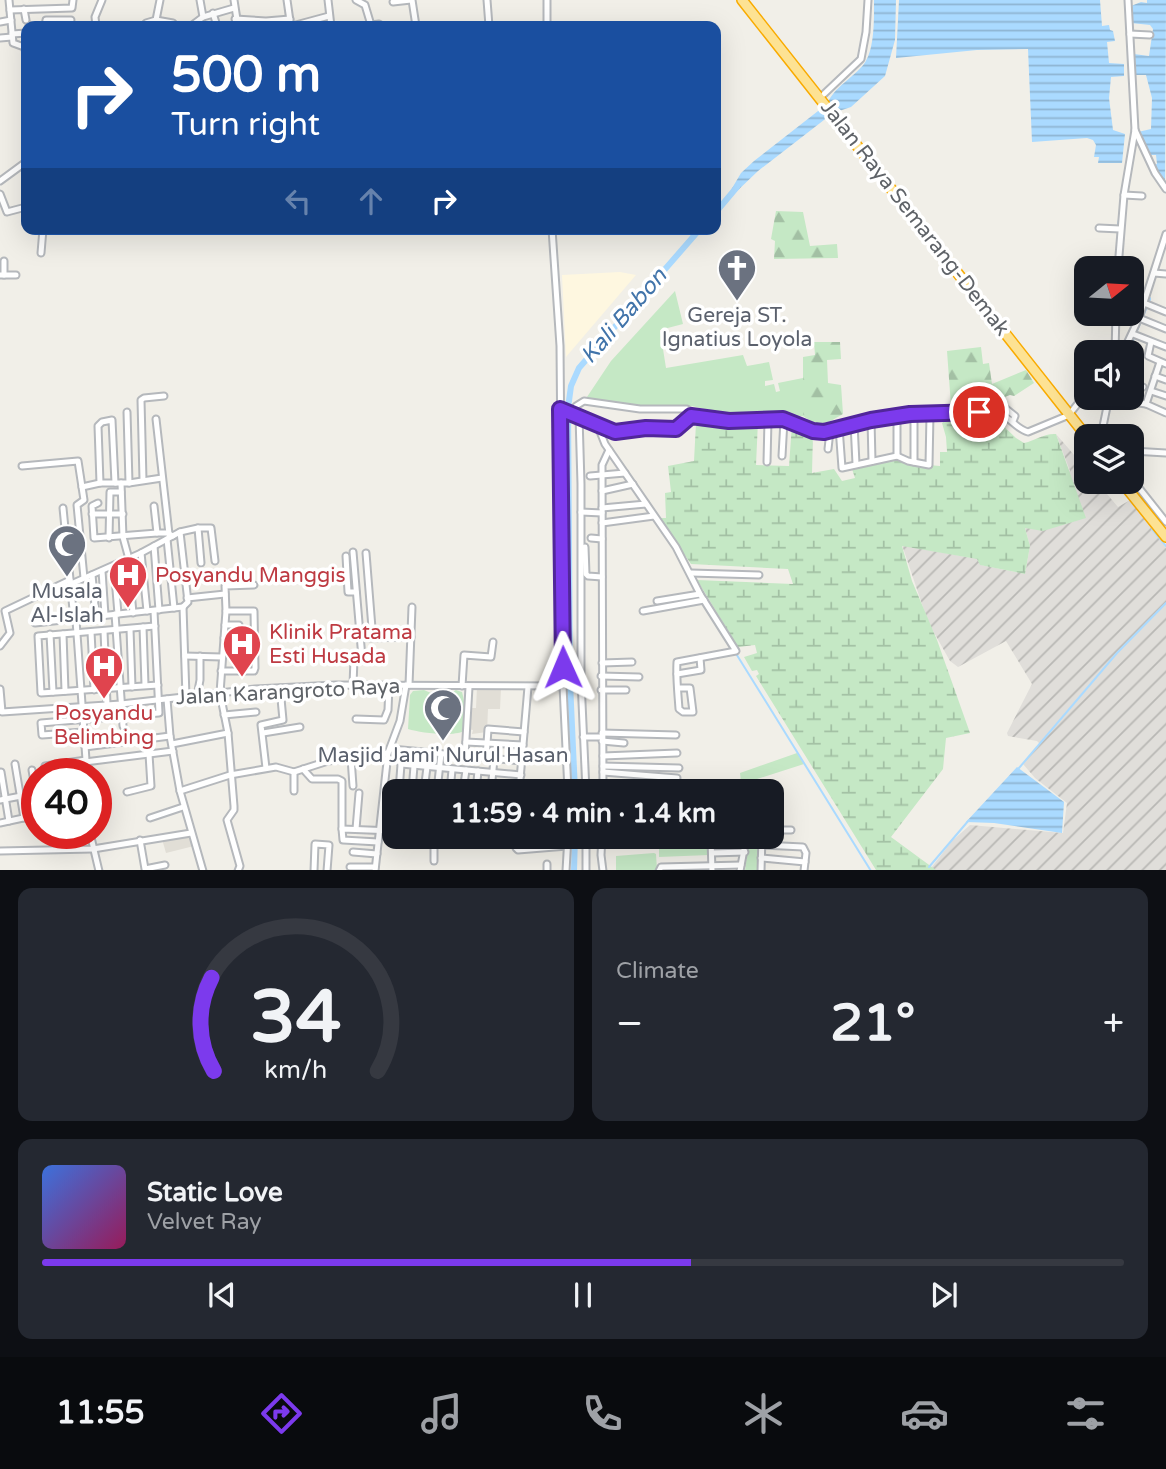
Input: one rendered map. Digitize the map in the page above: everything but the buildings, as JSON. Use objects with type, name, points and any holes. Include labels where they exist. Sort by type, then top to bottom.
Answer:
[{"type":"highway","name":"Jalan Raya Semarang-Demak","points":[[742,0],[825,98]]},
{"type":"highway","name":"Jalan Raya Semarang-Demak","points":[[749,0],[1071,413],[1083,424]]},
{"type":"highway","points":[[1131,494],[1166,537]]},
{"type":"highway","points":[[1140,494],[1166,529]]},
{"type":"street","points":[[33,0],[33,8]]},
{"type":"street","points":[[10,10],[72,8],[73,0]]},
{"type":"street","points":[[95,21],[103,0]]},
{"type":"street","points":[[156,20],[160,0]]},
{"type":"street","points":[[200,0],[203,17]]},
{"type":"street","points":[[234,0],[236,19],[258,21]]},
{"type":"street","points":[[287,0],[290,21]]},
{"type":"street","points":[[328,0],[330,21]]},
{"type":"street","points":[[356,0],[365,5],[370,21]]},
{"type":"street","points":[[393,2],[412,0],[414,21]]},
{"type":"street","points":[[487,0],[489,21]]},
{"type":"street","points":[[547,0],[547,21]]},
{"type":"street","points":[[825,98],[861,59],[868,0]]},
{"type":"street","points":[[1119,256],[1124,195],[1135,130],[1128,0]]},
{"type":"street","points":[[0,4],[9,1],[14,44],[21,46]]},
{"type":"street","points":[[198,21],[213,13],[234,8]]},
{"type":"street","points":[[24,9],[27,21]]},
{"type":"street","points":[[213,13],[215,21]]},
{"type":"street","points":[[305,21],[329,16]]},
{"type":"street","points":[[0,22],[11,20]]},
{"type":"street","points":[[46,21],[71,20]]},
{"type":"street","points":[[153,21],[162,21]]},
{"type":"street","points":[[0,38],[21,34]]},
{"type":"street","points":[[1130,34],[1150,35]]},
{"type":"street","points":[[1135,130],[1155,173],[1166,189]]},
{"type":"street","points":[[0,180],[21,165]]},
{"type":"street","points":[[0,194],[7,212],[21,208]]},
{"type":"street","points":[[1124,195],[1142,196]]},
{"type":"street","points":[[1099,228],[1121,229]]},
{"type":"street","points":[[1144,309],[1158,273],[1166,234]]},
{"type":"street","points":[[41,253],[42,235]]},
{"type":"street","points":[[552,235],[562,409],[557,464],[567,779]]},
{"type":"street","points":[[4,261],[2,275],[16,275]]},
{"type":"street","points":[[1146,304],[1166,312]]},
{"type":"street","points":[[1144,321],[1166,329]]},
{"type":"street","points":[[1130,340],[1137,326]]},
{"type":"street","points":[[1134,334],[1166,347]]},
{"type":"street","points":[[1151,342],[1148,356],[1163,363],[1155,376],[1146,404],[1166,413]]},
{"type":"street","points":[[1155,376],[1166,380]]},
{"type":"street","points":[[1152,391],[1166,396]]},
{"type":"street","points":[[144,480],[141,400],[164,396]]},
{"type":"street","points":[[585,779],[581,680],[582,484],[576,405],[583,401],[640,409],[687,409],[691,416]]},
{"type":"street","points":[[562,409],[615,432],[646,428],[672,430],[691,416]]},
{"type":"street","points":[[691,416],[729,421],[784,420],[813,431],[830,431],[897,416],[996,411],[1028,432],[1071,413],[1074,409]]},
{"type":"street","points":[[127,412],[129,483]]},
{"type":"street","points":[[914,414],[914,462]]},
{"type":"street","points":[[839,427],[841,467],[897,456],[930,464],[930,414]]},
{"type":"street","points":[[897,416],[897,456]]},
{"type":"street","points":[[156,419],[174,608]]},
{"type":"street","points":[[100,482],[98,426],[102,422],[113,420],[123,537],[128,556],[133,613]]},
{"type":"street","points":[[766,462],[768,420]]},
{"type":"street","points":[[782,456],[784,420]]},
{"type":"street","points":[[871,420],[872,461]]},
{"type":"street","points":[[597,424],[609,450],[693,573],[704,600],[736,651],[677,662],[677,674],[678,688],[680,711],[693,712],[690,688],[678,688]]},
{"type":"street","points":[[854,424],[856,464]]},
{"type":"street","points":[[828,449],[830,431]]},
{"type":"street","points":[[603,779],[602,476],[603,463],[609,450]]},
{"type":"street","points":[[1144,452],[1166,453]]},
{"type":"street","points":[[22,466],[78,460],[84,501],[77,505],[84,577]]},
{"type":"street","points":[[590,476],[625,473]]},
{"type":"street","points":[[82,487],[100,482],[129,483],[162,478]]},
{"type":"street","points":[[602,491],[632,484]]},
{"type":"street","points":[[109,538],[110,492],[121,492]]},
{"type":"street","points":[[1142,494],[1166,522]]},
{"type":"street","points":[[98,503],[93,504],[94,538],[157,533],[169,536]]},
{"type":"street","points":[[582,512],[646,504]]},
{"type":"street","points":[[155,506],[157,533]]},
{"type":"street","points":[[63,508],[75,620],[85,758]]},
{"type":"street","points":[[582,512],[586,574],[602,577]]},
{"type":"street","points":[[92,514],[123,514]]},
{"type":"street","points":[[602,523],[654,516]]},
{"type":"street","points":[[0,646],[9,633],[5,611],[114,566],[169,536],[198,527],[211,527],[215,561]]},
{"type":"street","points":[[198,527],[201,563]]},
{"type":"street","points":[[36,623],[183,607],[187,598],[180,532]]},
{"type":"street","points":[[591,538],[602,539]]},
{"type":"street","points":[[83,732],[42,735],[41,723],[159,714],[153,547]]},
{"type":"street","points":[[353,552],[362,658],[354,660],[354,685]]},
{"type":"street","points":[[141,553],[146,611]]},
{"type":"street","points":[[359,629],[372,628],[366,553]]},
{"type":"street","points":[[346,556],[348,592],[355,592]]},
{"type":"street","points":[[114,566],[123,726]]},
{"type":"street","points":[[102,571],[105,615]]},
{"type":"street","points":[[693,573],[759,575]]},
{"type":"street","points":[[92,575],[96,616]]},
{"type":"street","points":[[238,870],[240,866],[227,820],[234,806],[228,733],[220,693],[226,611],[225,586],[254,585]]},
{"type":"street","points":[[187,598],[225,594]]},
{"type":"street","points":[[657,601],[704,600]]},
{"type":"street","points":[[643,611],[704,600]]},
{"type":"street","points":[[183,607],[186,697]]},
{"type":"street","points":[[350,867],[375,869],[390,751],[401,721],[407,685],[412,607]]},
{"type":"street","points":[[221,671],[254,671],[256,668],[254,611],[226,611]]},
{"type":"street","points":[[225,625],[239,625]]},
{"type":"street","points":[[155,626],[38,636],[41,693],[158,685]]},
{"type":"street","points":[[143,627],[145,685]]},
{"type":"street","points":[[130,629],[132,687]]},
{"type":"street","points":[[104,631],[107,704]]},
{"type":"street","points":[[91,632],[94,690]]},
{"type":"street","points":[[50,634],[53,692]]},
{"type":"street","points":[[63,634],[65,691]]},
{"type":"street","points":[[361,638],[411,637]]},
{"type":"street","points":[[224,638],[242,638]]},
{"type":"street","points":[[465,756],[464,655],[491,657],[493,642]]},
{"type":"street","points":[[185,656],[222,657]]},
{"type":"street","points":[[197,696],[200,656]]},
{"type":"street","points":[[677,674],[701,670],[700,658]]},
{"type":"street","points":[[602,663],[632,662]]},
{"type":"street","points":[[601,676],[639,677]]},
{"type":"street","name":"Jalan Karangroto Raya","points":[[1,712],[121,704],[280,688],[354,685],[563,686]]},
{"type":"street","points":[[356,719],[381,721],[386,716],[389,685]]},
{"type":"street","points":[[521,779],[528,687]]},
{"type":"street","points":[[266,768],[262,724],[283,720],[280,688]]},
{"type":"street","points":[[0,689],[1,712]]},
{"type":"street","points":[[601,690],[625,690]]},
{"type":"street","points":[[167,699],[170,736],[183,807],[203,870]]},
{"type":"street","points":[[224,715],[256,712]]},
{"type":"street","points":[[386,716],[401,721]]},
{"type":"street","points":[[263,733],[300,727]]},
{"type":"street","points":[[486,758],[488,729],[524,732]]},
{"type":"street","points":[[172,744],[228,733]]},
{"type":"street","points":[[583,737],[676,735]]},
{"type":"street","points":[[85,747],[170,736]]},
{"type":"street","points":[[602,737],[624,743]]},
{"type":"street","points":[[466,742],[523,745]]},
{"type":"street","points":[[112,758],[173,751]]},
{"type":"street","points":[[180,791],[230,775],[266,768],[279,767],[294,772],[322,762],[390,751],[522,761]]},
{"type":"street","points":[[400,779],[402,751]]},
{"type":"street","points":[[603,756],[677,753]]},
{"type":"street","points":[[127,792],[151,786],[149,754]]},
{"type":"street","points":[[439,779],[441,754]]},
{"type":"street","points":[[351,758],[353,786]]},
{"type":"street","points":[[493,779],[494,759]]},
{"type":"street","points":[[3,800],[21,796],[15,764]]},
{"type":"street","points":[[401,764],[521,775]]},
{"type":"street","points":[[413,779],[414,766]]},
{"type":"street","points":[[426,779],[427,767]]},
{"type":"street","points":[[603,769],[679,768]]},
{"type":"street","points":[[303,769],[313,779],[342,781],[342,839]]},
{"type":"street","points":[[603,769],[677,778]]},
{"type":"street","points":[[451,779],[452,770]]},
{"type":"street","points":[[465,779],[466,770]]},
{"type":"street","points":[[477,779],[478,771]]},
{"type":"street","points":[[1,772],[3,800],[9,821]]},
{"type":"street","points":[[294,772],[294,791]]},
{"type":"street","points":[[356,829],[359,793]]},
{"type":"street","points":[[150,818],[183,807]]},
{"type":"street","points":[[0,823],[21,819]]},
{"type":"street","points":[[342,830],[382,829]]},
{"type":"street","points":[[784,830],[791,830]]},
{"type":"street","points":[[112,846],[191,833]]},
{"type":"street","points":[[314,870],[315,844],[328,844],[342,839],[378,842]]},
{"type":"street","points":[[140,841],[146,870],[165,865]]},
{"type":"street","points":[[327,870],[328,844]]},
{"type":"street","points":[[784,846],[803,847],[804,870]]},
{"type":"street","points":[[0,851],[93,849],[99,870]]},
{"type":"street","points":[[434,849],[434,861]]},
{"type":"street","points":[[566,870],[567,849]]},
{"type":"street","points":[[586,849],[586,870]]},
{"type":"street","points":[[600,849],[603,870]]},
{"type":"street","points":[[712,849],[712,868]]},
{"type":"street","points":[[659,870],[661,867],[741,868],[745,849]]},
{"type":"street","points":[[761,870],[762,849]]},
{"type":"street","points":[[353,852],[377,853]]},
{"type":"street","points":[[712,853],[745,852]]},
{"type":"street","points":[[761,858],[805,862]]},
{"type":"shaded area","points":[[620,272],[636,275],[566,357],[562,275]]},
{"type":"shaded area","points":[[1056,434],[1074,455],[1074,494],[1107,494],[1118,507],[1132,499],[1166,548],[1166,870],[931,868],[952,841],[970,825],[1063,833],[1067,803],[1035,778],[1023,764],[1040,744],[1037,741],[1008,736],[1007,733],[1032,684],[1006,641],[958,667],[950,661],[928,622],[902,545],[977,559],[981,565],[1025,574],[1030,546],[1025,528],[1070,471]]},
{"type":"shaded area","points":[[477,687],[501,688],[500,709],[488,709],[487,732],[472,734],[473,730],[468,729],[469,708],[476,708]]},
{"type":"shaded area","points":[[190,833],[194,846],[166,853],[162,839]]},
{"type":"green space","points":[[776,211],[803,212],[810,246],[837,244],[838,258],[774,259],[775,241],[771,239]]},
{"type":"green space","points":[[675,291],[683,324],[660,330],[666,368],[743,355],[747,366],[769,362],[773,380],[765,381],[765,386],[774,384],[776,392],[780,391],[778,383],[803,378],[803,416],[754,418],[732,416],[692,406],[627,406],[585,400],[611,361]]},
{"type":"green space","points":[[814,342],[840,342],[841,359],[827,360],[828,383],[841,385],[843,414],[823,423],[803,416],[803,357],[815,355]]},
{"type":"green space","points":[[981,347],[983,364],[989,363],[992,384],[1026,370],[1034,383],[1014,396],[997,400],[995,389],[970,390],[970,405],[951,406],[947,351]]},
{"type":"green space","points":[[699,417],[758,421],[756,465],[789,466],[792,424],[813,433],[812,473],[834,469],[842,481],[855,478],[851,466],[893,459],[905,463],[940,466],[940,452],[947,452],[942,423],[946,420],[998,421],[1024,443],[1056,434],[1074,484],[1074,494],[1077,494],[1086,518],[1043,531],[1025,528],[1030,546],[1025,574],[980,565],[977,559],[902,546],[912,581],[937,640],[970,733],[946,738],[943,769],[891,837],[936,870],[876,870],[756,676],[759,674],[757,670],[752,671],[744,657],[757,653],[755,645],[738,647],[697,580],[793,584],[788,569],[691,564],[659,518],[666,518],[665,493],[671,492],[668,466],[694,461],[696,423]]},
{"type":"green space","points":[[424,690],[431,693],[441,690],[450,693],[456,690],[462,692],[464,731],[444,734],[408,729],[410,695],[413,691]]},
{"type":"green space","points":[[797,753],[804,764],[757,779],[741,779],[740,773]]},
{"type":"green space","points":[[659,849],[708,849],[709,855],[659,857]]},
{"type":"green space","points":[[748,849],[760,849],[759,870],[745,870]]},
{"type":"green space","points":[[654,853],[657,870],[616,870],[616,856]]},
{"type":"water","points":[[874,0],[896,0],[895,40],[885,76],[851,107],[833,113],[758,171],[735,193],[731,190],[741,173],[827,104],[834,92],[864,64],[872,42]]},
{"type":"water","points":[[899,0],[1100,0],[1102,26],[1109,25],[1115,41],[1107,42],[1109,63],[1124,64],[1124,76],[1111,77],[1109,98],[1113,130],[1125,134],[1122,163],[1098,163],[1099,157],[1094,157],[1096,145],[1093,140],[1087,138],[1032,142],[1028,49],[977,50],[896,58]]},
{"type":"water","points":[[1147,0],[1166,0],[1165,180],[1161,180],[1153,165],[1157,164],[1156,155],[1148,155],[1138,132],[1151,129],[1152,98],[1146,75],[1135,75],[1134,54],[1149,56],[1153,29],[1150,25],[1131,23],[1131,6],[1147,3]]},
{"type":"water","points":[[1017,767],[1064,802],[1062,833],[994,823],[966,822]]},
{"type":"waterway","name":"Kali Babon","points":[[721,206],[737,187]]},
{"type":"waterway","points":[[1118,224],[1120,215]]},
{"type":"waterway","name":"Kali Babon","points":[[574,779],[570,683],[568,408],[571,386],[579,368],[695,235]]},
{"type":"waterway","points":[[1131,340],[1148,299]]},
{"type":"waterway","points":[[1152,529],[1166,546]]},
{"type":"waterway","points":[[1019,768],[1117,653],[1166,603]]},
{"type":"waterway","points":[[735,652],[870,870]]},
{"type":"waterway","points":[[929,867],[969,820]]},
{"type":"waterway","name":"Kali Babon","points":[[574,870],[575,849]]},
{"type":"place","name":"Gereja ST. Ignatius Loyola","points":[[737,302]]},
{"type":"place","name":"Musala Al-Islah","points":[[67,578]]},
{"type":"place","name":"Posyandu Manggis","points":[[128,609]]},
{"type":"place","name":"Klinik Pratama Esti Husada","points":[[242,678]]},
{"type":"place","name":"Posyandu Belimbing","points":[[104,700]]},
{"type":"place","name":"Masjid Jami' Nurul Hasan","points":[[443,742]]},
{"type":"route","points":[[563,667],[560,409],[615,432],[646,428],[672,430],[691,416],[748,422],[783,419],[813,431],[824,432],[871,420],[910,414],[979,412]]}]
